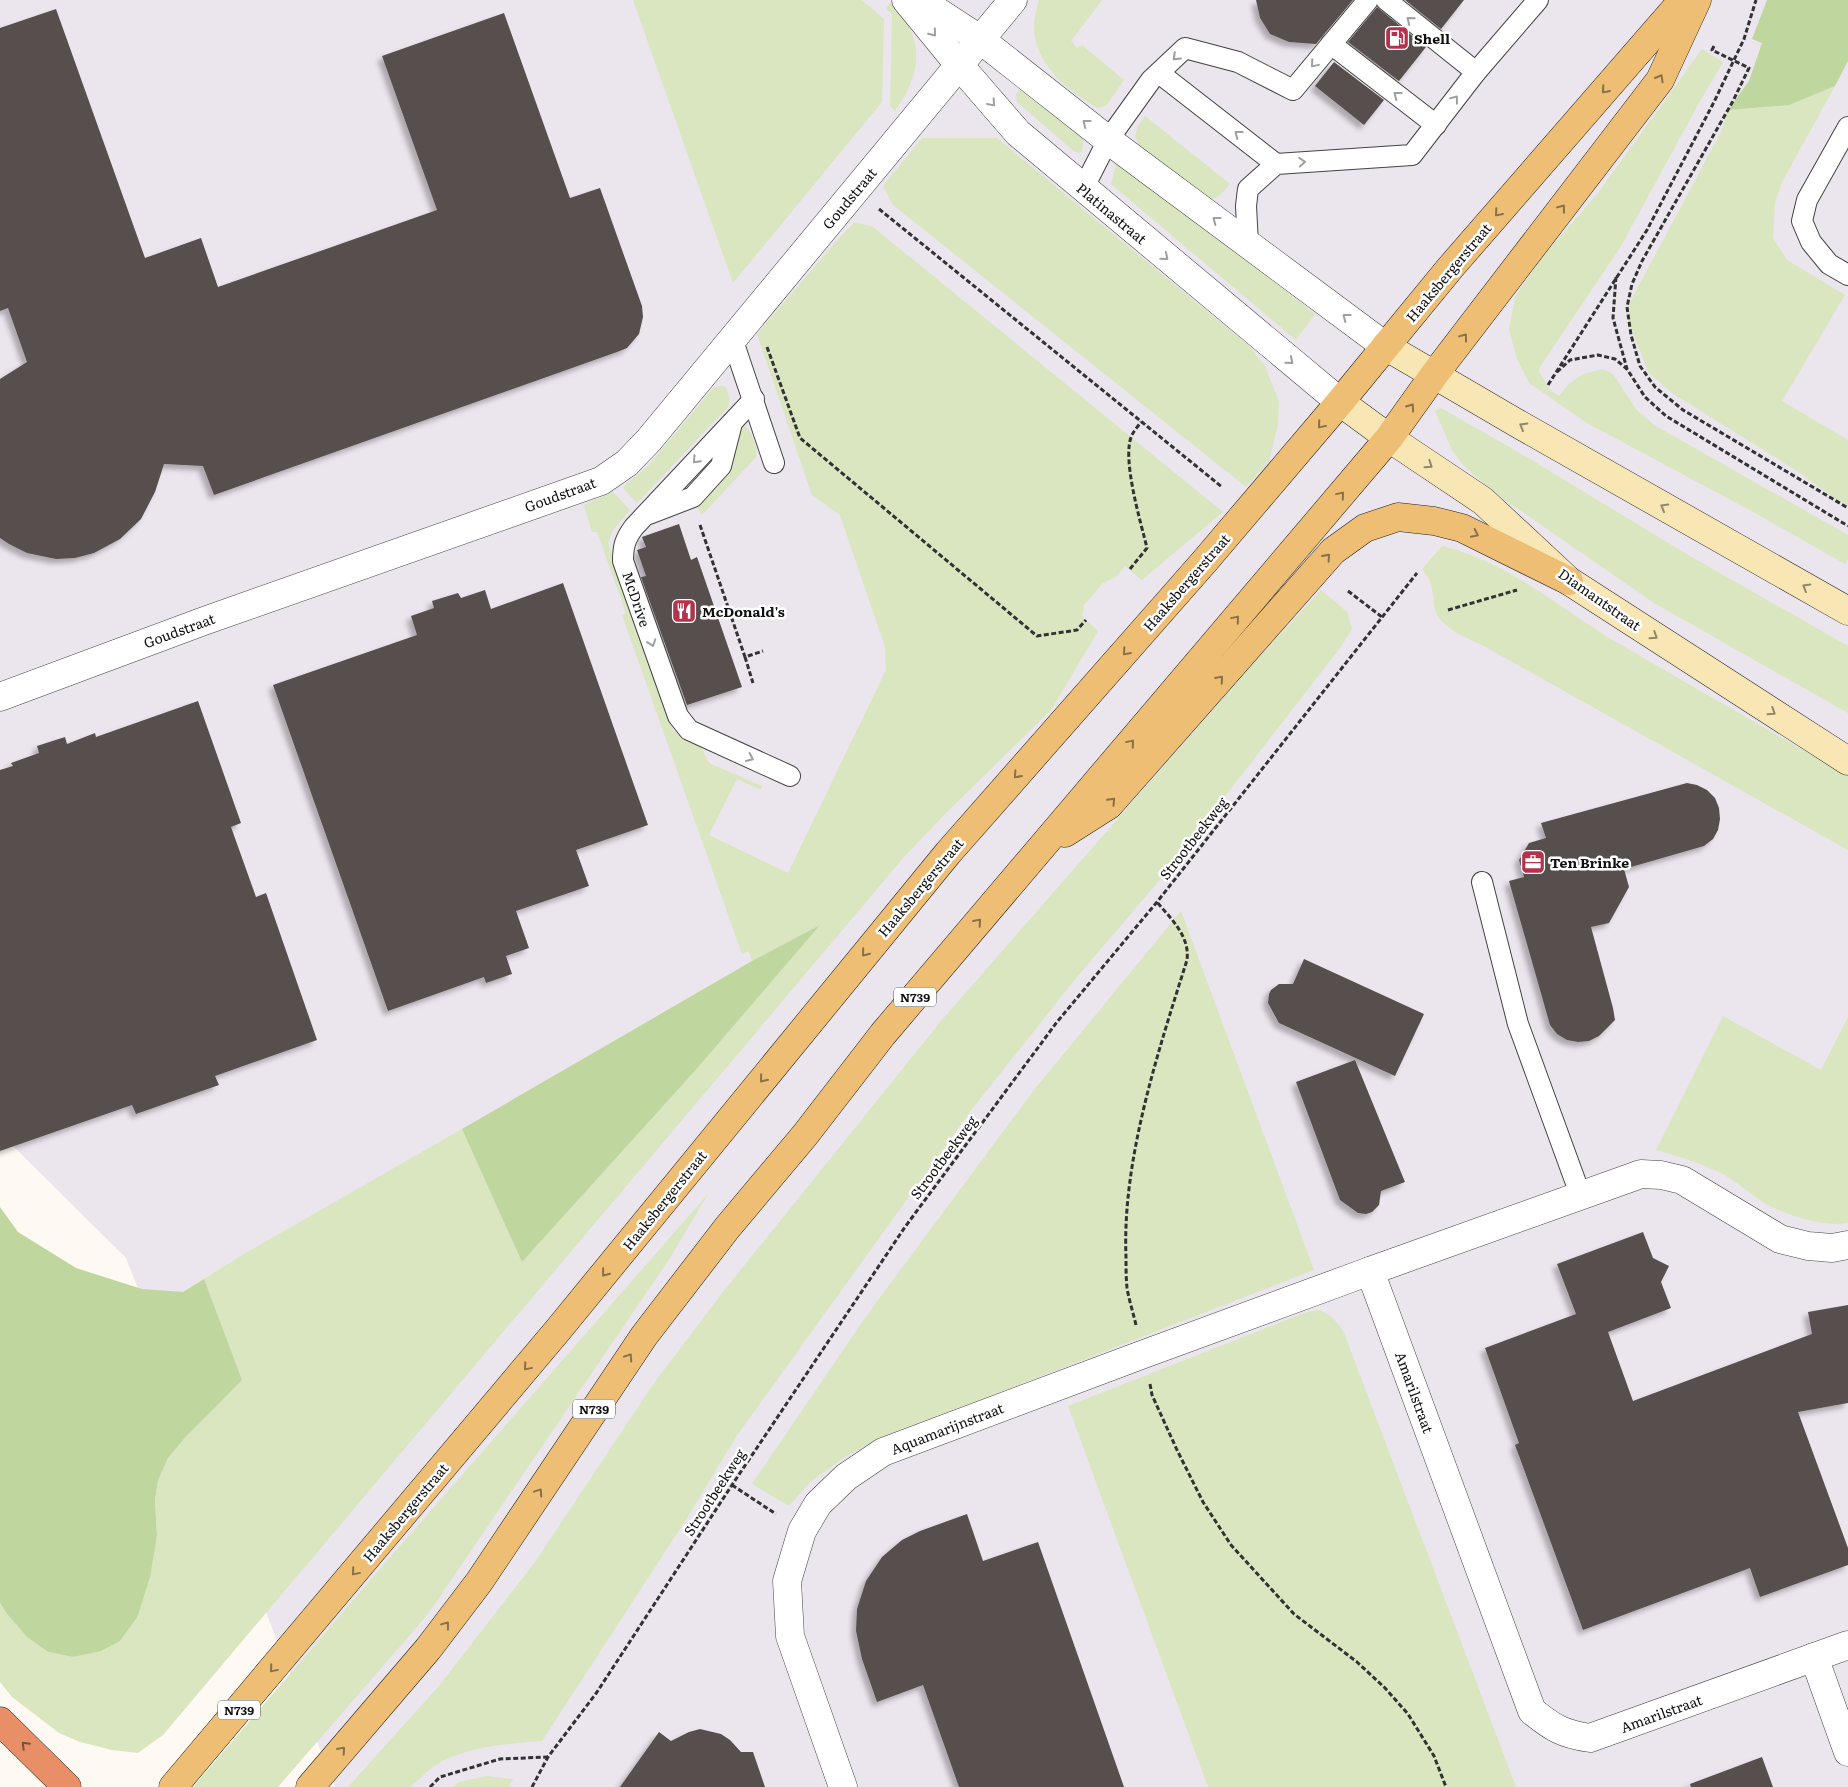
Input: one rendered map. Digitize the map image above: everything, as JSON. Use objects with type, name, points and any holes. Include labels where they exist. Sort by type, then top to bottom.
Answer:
[{"type":"highway","points":[[0,1720],[67,1787]]},
{"type":"main road","name":"Haaksbergerstraat","points":[[173,1787],[558,1330],[948,853],[1184,584],[1340,402],[1457,260],[1683,0]]},
{"type":"main road","points":[[1043,847],[1389,438],[1434,375],[1660,80],[1696,0]]},
{"type":"main road","points":[[1385,346],[1848,611]]},
{"type":"main road","name":"Diamantstraat","points":[[1340,402],[1389,438],[1483,501],[1557,575],[1848,761]]},
{"type":"main road","points":[[1043,847],[1109,805],[1333,551],[1365,528],[1398,517],[1434,521],[1462,528],[1557,575]]},
{"type":"main road","name":"N739","points":[[310,1787],[428,1649],[479,1582],[644,1336],[727,1228],[805,1135],[883,1034],[1043,847]]},
{"type":"street","name":"Platinastraat","points":[[906,0],[1018,133],[1340,402]]},
{"type":"street","points":[[920,0],[981,40],[1108,140],[1385,346]]},
{"type":"street","name":"Goudstraat","points":[[0,697],[204,621],[601,481],[627,463],[649,440],[1013,0]]},
{"type":"street","points":[[1370,1271],[1580,1194],[1641,1174],[1661,1175],[1682,1180],[1780,1239],[1808,1246],[1832,1248],[1848,1245]]},
{"type":"street","name":"Aquamarijnstraat","points":[[843,1787],[790,1636],[787,1581],[802,1531],[818,1504],[846,1477],[883,1452],[1370,1271]]},
{"type":"street","name":"Amarilstraat","points":[[1370,1271],[1532,1711],[1549,1725],[1569,1735],[1590,1738],[1848,1645]]},
{"type":"street","points":[[1814,1657],[1848,1752]]},
{"type":"lane","points":[[1083,189],[1108,140],[1151,80],[1185,48],[1238,62],[1293,90],[1368,0]]},
{"type":"lane","points":[[1386,0],[1476,72]]},
{"type":"lane","points":[[1248,244],[1246,206],[1248,189],[1276,164],[1412,155],[1476,72],[1536,1]]},
{"type":"lane","points":[[1331,44],[1436,125]]},
{"type":"lane","points":[[1160,72],[1276,164]]},
{"type":"lane","points":[[1848,127],[1807,200],[1802,221],[1812,242],[1830,264],[1848,275]]},
{"type":"lane","points":[[732,338],[774,463]]},
{"type":"lane","name":"McDrive","points":[[754,399],[644,516],[626,538],[623,547],[623,561],[678,716],[689,730],[790,776]]},
{"type":"lane","points":[[1482,882],[1518,1024],[1580,1194]]},
{"type":"path","points":[[1548,385],[1646,230],[1714,102],[1744,39],[1756,0]]},
{"type":"path","points":[[1714,46],[1712,50],[1748,68],[1733,101],[1642,261],[1632,284],[1627,307],[1631,335],[1640,366],[1655,387],[1683,410],[1848,508]]},
{"type":"path","points":[[855,190],[1222,487]]},
{"type":"path","points":[[1616,276],[1613,318],[1627,369],[1645,397],[1666,416],[1848,526]]},
{"type":"path","points":[[754,311],[800,438],[1037,636],[1078,630],[1086,620]]},
{"type":"path","points":[[1553,376],[1570,360],[1598,355],[1614,359],[1627,369]]},
{"type":"path","points":[[1130,569],[1147,548],[1129,466],[1128,450],[1131,436],[1141,422]]},
{"type":"path","points":[[698,518],[753,683]]},
{"type":"path","name":"Strootbeekweg","points":[[532,1787],[548,1757],[597,1692],[732,1485],[905,1227],[1056,1022],[1157,902],[1417,573]]},
{"type":"path","points":[[1448,610],[1537,585],[1557,575]]},
{"type":"path","points":[[1348,591],[1382,617]]},
{"type":"path","points":[[745,656],[763,652]]},
{"type":"path","points":[[1157,902],[1182,933],[1188,950],[1187,960],[1169,1016],[1148,1094],[1138,1138],[1128,1196],[1125,1228],[1127,1288],[1144,1354],[1152,1395],[1176,1450],[1203,1502],[1231,1545],[1294,1614],[1357,1662],[1385,1688],[1408,1714],[1429,1748],[1446,1787]]},
{"type":"path","points":[[732,1485],[802,1531]]},
{"type":"path","points":[[430,1787],[440,1776],[500,1759],[548,1757]]},
{"type":"shaded area","points":[[0,0],[1848,0],[1848,1787],[335,1787],[126,1258],[0,1133]]},
{"type":"green space","points":[[633,0],[862,0],[884,19],[882,102],[733,283]]},
{"type":"green space","points":[[1039,0],[1102,0],[1071,41],[1077,48],[1082,45],[1124,80],[1106,106],[1098,108],[1086,101],[1064,84],[1045,63],[1035,37],[1034,23]]},
{"type":"green space","points":[[1767,0],[1848,0],[1848,61],[1835,86],[1789,105],[1728,110],[1749,81],[1762,43],[1752,39]]},
{"type":"green space","points":[[891,2],[902,15],[910,29],[915,42],[916,55],[911,83],[895,111],[890,106],[892,14],[886,9]]},
{"type":"green space","points":[[1702,49],[1723,62],[1621,246],[1538,370],[1550,390],[1559,396],[1569,384],[1583,374],[1602,369],[1613,374],[1636,409],[1654,425],[1848,535],[1848,559],[1845,564],[1755,513],[1587,423],[1529,383],[1517,359],[1509,330],[1515,297],[1540,260],[1598,193]]},
{"type":"green space","points":[[1835,86],[1782,182],[1775,202],[1773,238],[1787,260],[1845,295],[1782,401],[1848,440],[1848,506],[1794,469],[1672,393],[1648,372],[1628,320],[1630,302],[1721,132],[1728,110],[1788,105]]},
{"type":"green space","points":[[1021,88],[1085,129],[1082,151],[1080,153],[1075,152],[1017,102],[1016,94]]},
{"type":"green space","points":[[1145,116],[1230,184],[1221,194],[1213,199],[1207,198],[1139,145],[1135,136],[1138,126]]},
{"type":"green space","points":[[922,138],[997,138],[1249,346],[1265,366],[1279,402],[1278,425],[1269,461],[1246,487],[893,205],[883,186]]},
{"type":"green space","points":[[1118,157],[1315,314],[1296,340],[1111,184]]},
{"type":"green space","points":[[855,222],[873,227],[1223,512],[1142,580],[1125,566],[1116,577],[1103,583],[1084,605],[1082,617],[1098,631],[1051,710],[904,857],[163,1735],[138,1753],[112,1750],[80,1742],[59,1733],[12,1697],[0,1682],[0,1603],[6,1613],[27,1637],[48,1652],[73,1657],[120,1641],[137,1618],[157,1535],[155,1500],[158,1481],[168,1458],[242,1380],[204,1279],[249,1251],[462,1129],[522,1262],[693,1073],[818,926],[752,961],[749,951],[742,954],[622,615],[626,613],[597,532],[592,532],[584,505],[613,492],[630,510],[613,530],[608,543],[674,732],[700,744],[707,760],[711,764],[762,786],[761,790],[737,779],[709,835],[788,873],[886,670],[885,647],[840,515],[812,495],[757,334],[839,238]]},
{"type":"green space","points":[[714,387],[726,387],[730,399],[728,407],[637,503],[624,489],[624,486],[648,466]]},
{"type":"green space","points":[[1441,408],[1525,456],[1683,552],[1848,646],[1848,713],[1654,603],[1492,491],[1463,465],[1452,450],[1435,411]]},
{"type":"green space","points":[[743,426],[747,427],[753,437],[756,457],[702,515],[697,507],[725,477],[729,470],[739,429]]},
{"type":"green space","points":[[1442,546],[1466,553],[1510,573],[1611,639],[1848,776],[1848,850],[1446,625],[1436,613],[1431,586],[1428,577],[1422,569]]},
{"type":"green space","points":[[1321,590],[1347,612],[1352,629],[1340,648],[1164,875],[1077,977],[972,1109],[736,1437],[687,1518],[542,1741],[486,1747],[459,1754],[434,1766],[411,1787],[348,1787],[439,1686],[535,1562],[654,1383],[723,1292],[941,1021],[1260,656]]},
{"type":"green space","points":[[1181,911],[1314,1270],[892,1433],[848,1455],[810,1482],[789,1506],[752,1484],[867,1315],[1034,1090]]},
{"type":"green space","points":[[820,925],[693,1073],[522,1262],[462,1129],[752,961]]},
{"type":"green space","points":[[1723,1016],[1821,1070],[1848,1017],[1848,1223],[1816,1222],[1782,1211],[1763,1202],[1721,1173],[1689,1160],[1656,1150]]},
{"type":"green space","points":[[708,1194],[670,1258],[428,1614],[278,1787],[193,1787],[379,1570]]},
{"type":"green space","points":[[0,1207],[18,1232],[76,1268],[142,1289],[183,1292],[204,1279],[242,1380],[168,1458],[158,1481],[155,1500],[157,1535],[150,1577],[137,1618],[120,1641],[101,1651],[73,1657],[48,1652],[27,1637],[6,1613],[0,1603]]},
{"type":"green space","points":[[1319,1310],[1333,1319],[1344,1333],[1516,1787],[1208,1787],[1068,1406],[1307,1312]]},
{"type":"green space","points":[[487,1776],[513,1779],[509,1787],[453,1787],[459,1782]]},
{"type":"building","points":[[1256,0],[1353,0],[1316,44],[1289,42],[1270,34],[1260,18]]},
{"type":"building","points":[[1405,0],[1464,0],[1441,29]]},
{"type":"building","points":[[1377,7],[1426,47],[1399,81],[1348,42]]},
{"type":"building","points":[[56,9],[145,258],[201,238],[218,287],[437,210],[382,56],[504,13],[570,198],[600,188],[642,306],[643,317],[639,334],[627,348],[617,352],[214,495],[203,466],[164,464],[155,492],[141,519],[120,539],[94,553],[75,558],[56,559],[27,553],[9,544],[0,538],[0,379],[27,362],[8,308],[0,311],[0,28]]},
{"type":"building","points":[[1334,62],[1384,100],[1364,125],[1315,86]]},
{"type":"building","name":"McDonald's","points":[[679,524],[691,560],[697,557],[742,687],[687,705],[641,577],[646,576],[637,550],[646,547],[642,537]]},
{"type":"building","points":[[563,583],[648,825],[576,850],[589,886],[516,911],[529,948],[506,956],[512,974],[486,983],[484,977],[388,1011],[273,685],[417,635],[411,616],[434,608],[432,601],[458,593],[461,598],[485,590],[491,609]]},
{"type":"building","points":[[198,701],[241,823],[231,827],[256,897],[266,893],[317,1040],[215,1076],[219,1085],[136,1114],[132,1105],[0,1151],[0,770],[13,766],[11,763],[39,753],[37,746],[65,737],[67,744],[95,733],[96,737]]},
{"type":"building","points":[[1687,783],[1707,790],[1715,798],[1719,808],[1718,830],[1713,839],[1704,846],[1624,869],[1629,887],[1609,923],[1591,927],[1615,1020],[1599,1036],[1589,1041],[1567,1040],[1557,1034],[1550,1025],[1509,881],[1524,877],[1519,860],[1529,843],[1546,838],[1541,823]]},
{"type":"building","points":[[1304,959],[1424,1014],[1395,1076],[1279,1023],[1268,1003],[1269,994],[1279,984],[1293,984]]},
{"type":"building","points":[[1355,1060],[1405,1182],[1381,1191],[1379,1205],[1372,1212],[1366,1214],[1358,1213],[1340,1200],[1296,1082]]},
{"type":"building","points":[[1643,1232],[1653,1258],[1669,1266],[1661,1282],[1671,1308],[1608,1332],[1633,1401],[1812,1334],[1808,1312],[1848,1305],[1848,1403],[1798,1412],[1848,1548],[1848,1565],[1760,1597],[1750,1568],[1583,1630],[1515,1445],[1519,1443],[1485,1348],[1576,1314],[1557,1264]]},
{"type":"building","points":[[967,1514],[983,1561],[1038,1542],[1124,1787],[959,1787],[923,1685],[877,1702],[862,1659],[856,1631],[857,1609],[866,1581],[882,1557],[902,1540],[920,1531]]},
{"type":"building","points":[[700,1729],[721,1734],[730,1740],[741,1752],[753,1752],[765,1787],[620,1787],[659,1732],[671,1741]]},
{"type":"building","points":[[1762,1757],[1773,1787],[1691,1787],[1690,1784]]},
{"type":"place","name":"Shell","points":[[1397,38]]},
{"type":"place","name":"McDonald's","points":[[684,611]]},
{"type":"place","name":"Ten Brinke","points":[[1533,862]]}]
